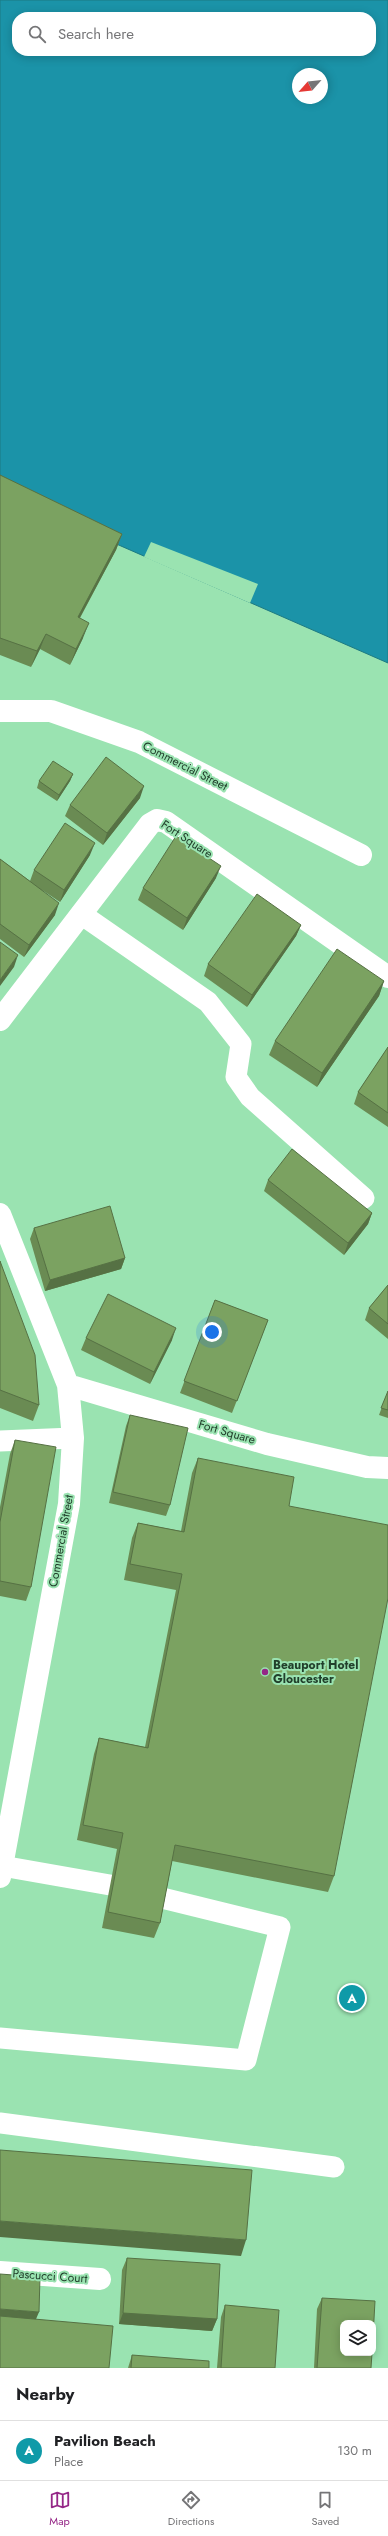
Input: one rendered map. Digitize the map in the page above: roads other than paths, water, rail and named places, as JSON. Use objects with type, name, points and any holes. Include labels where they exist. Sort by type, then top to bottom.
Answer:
[{"type":"street","name":"Commercial Street","points":[[0,711],[51,711],[139,742],[361,855]]},
{"type":"street","name":"Fort Square","points":[[0,1020],[150,824],[161,820],[388,976]]},
{"type":"street","name":"Commercial Street","points":[[0,1214],[68,1385],[74,1438],[69,1504],[1,1871]]},
{"type":"street","name":"Fort Square","points":[[68,1385],[267,1444],[367,1467],[388,1468]]},
{"type":"street","name":"Pascucci Court","points":[[0,2272],[100,2279]]},
{"type":"lane","points":[[82,914],[208,1002],[241,1044],[236,1077],[250,1097],[364,1198]]},
{"type":"lane","points":[[0,1441],[74,1438]]},
{"type":"lane","points":[[1,1871],[110,1886]]},
{"type":"lane","points":[[0,2038],[246,2060],[280,1927],[162,1898]]},
{"type":"lane","points":[[0,2123],[334,2167]]},
{"type":"water","points":[[0,0],[388,0],[388,663],[0,493]]},
{"type":"place","name":"Beauport Hotel Gloucester","points":[[265,1672]]},
{"type":"place","name":"Pavilion Beach","points":[[352,1998]]}]
